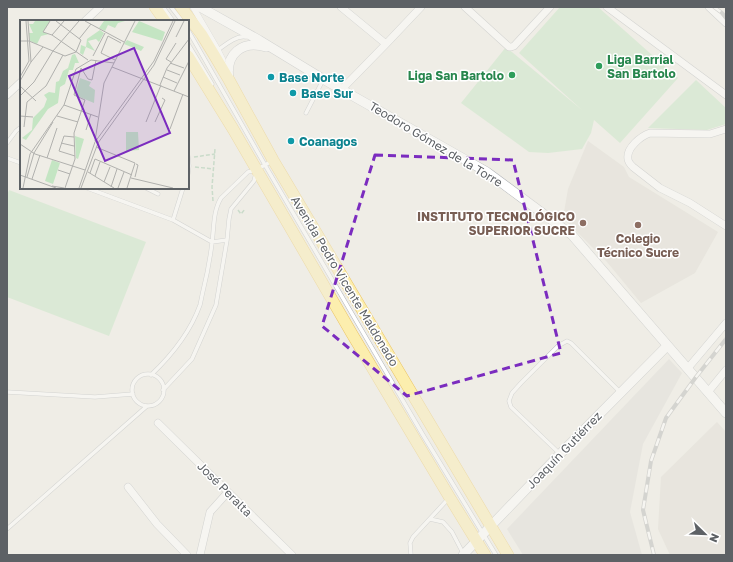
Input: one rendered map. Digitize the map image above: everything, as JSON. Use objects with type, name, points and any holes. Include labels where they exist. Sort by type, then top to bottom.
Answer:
[{"type":"main road","points":[[155,7],[163,20]]},
{"type":"main road","name":"Avenida Pedro Vicente Maldonado","points":[[181,7],[202,35],[228,76],[263,166],[352,334],[450,498],[482,535],[508,555]]},
{"type":"main road","name":"Avenida Pedro Vicente Maldonado","points":[[189,58],[229,123],[263,166],[482,535],[485,555]]},
{"type":"street","points":[[86,20],[100,7]]},
{"type":"street","points":[[193,7],[218,50],[228,76]]},
{"type":"street","name":"Teodoro Gómez de la Torre","points":[[200,7],[487,172],[572,235],[726,413]]},
{"type":"street","points":[[341,7],[386,44]]},
{"type":"street","points":[[342,89],[421,7]]},
{"type":"street","points":[[465,7],[509,47],[514,46],[550,7]]},
{"type":"street","points":[[607,7],[726,95]]},
{"type":"street","points":[[709,7],[726,23]]},
{"type":"street","name":"Teodoro Gómez de la Torre","points":[[228,76],[229,63],[233,55],[240,49],[256,45],[278,51]]},
{"type":"street","points":[[7,95],[20,83]]},
{"type":"street","points":[[726,129],[710,134],[650,132],[637,140],[630,150],[628,157],[633,167],[660,188],[690,202],[726,226]]},
{"type":"street","points":[[688,368],[726,323]]},
{"type":"street","name":"Joaquín Gutiérrez","points":[[463,555],[667,346]]},
{"type":"street","points":[[708,392],[726,370]]},
{"type":"street","name":"José Peralta","points":[[158,423],[292,555]]},
{"type":"street","points":[[128,487],[157,524],[187,555]]},
{"type":"street","points":[[200,555],[210,512],[228,492]]},
{"type":"lane","points":[[163,7],[172,20]]},
{"type":"lane","points":[[171,7],[181,20]]},
{"type":"lane","points":[[189,32],[263,166]]},
{"type":"lane","points":[[218,50],[233,40],[243,36],[259,40]]},
{"type":"lane","points":[[189,46],[214,88]]},
{"type":"lane","points":[[202,68],[207,64]]},
{"type":"lane","points":[[306,113],[324,79]]},
{"type":"lane","points":[[233,121],[249,148]]},
{"type":"lane","points":[[7,143],[20,128]]},
{"type":"lane","points":[[7,158],[20,163]]},
{"type":"lane","points":[[163,390],[192,359],[216,306],[227,240],[228,219],[231,208],[254,181],[263,166]]},
{"type":"lane","points":[[151,375],[165,362],[180,343],[191,325],[200,305],[218,203],[221,198],[248,172],[263,166]]},
{"type":"lane","points":[[91,189],[173,220],[212,242],[227,240]]},
{"type":"lane","points":[[148,189],[158,194]]},
{"type":"lane","points":[[173,220],[183,189]]},
{"type":"lane","points":[[560,454],[511,407],[508,401],[512,393],[558,346],[567,341],[571,343],[621,393]]},
{"type":"lane","points":[[379,370],[414,431],[496,555]]},
{"type":"lane","points":[[7,529],[147,406],[160,400],[163,395],[163,385],[156,377],[146,374],[137,379],[134,383],[132,394],[138,402],[147,406]]},
{"type":"lane","points":[[7,392],[95,397],[132,394]]},
{"type":"lane","points":[[411,555],[410,543],[413,537],[450,498]]},
{"type":"lane","points":[[430,519],[443,522],[452,532],[463,555]]},
{"type":"lane","points":[[482,535],[489,555]]},
{"type":"path","points":[[189,157],[215,154]]},
{"type":"path","points":[[189,166],[214,169]]},
{"type":"highlighted area","points":[[375,155],[513,160],[561,353],[407,396],[322,326]]},
{"type":"shaded area","name":"Colegio Técnico Sucre","points":[[588,141],[624,167],[629,177],[718,232],[695,273],[641,303],[607,262],[563,218],[568,189]]},
{"type":"shaded area","points":[[669,359],[682,373],[643,444],[630,512],[642,555],[523,555],[507,529]]},
{"type":"shaded area","points":[[717,422],[726,432],[726,555],[670,555],[658,529],[661,477]]},
{"type":"green space","points":[[560,7],[598,7],[678,78],[620,143],[594,120],[591,133],[582,149],[548,153],[529,152],[461,103],[506,47],[582,110],[519,53]]},
{"type":"green space","points":[[696,80],[726,108],[726,124],[707,130],[648,128]]},
{"type":"green space","points":[[9,190],[146,242],[109,336],[7,297],[7,195]]},
{"type":"railway","points":[[714,7],[726,18]]},
{"type":"railway","points":[[654,555],[643,510],[651,461],[666,418],[726,339]]},
{"type":"place","name":"Liga Barrial San Bartolo","points":[[599,66]]},
{"type":"place","name":"Liga San Bartolo","points":[[512,75]]},
{"type":"place","name":"Base Norte","points":[[271,77]]},
{"type":"place","name":"Base Sur","points":[[293,93]]},
{"type":"place","name":"Coanagos","points":[[291,141]]},
{"type":"place","name":"INSTITUTO TECNOLÓGICO SUPERIOR SUCRE","points":[[583,223]]},
{"type":"place","name":"Colegio Técnico Sucre","points":[[638,225]]}]
